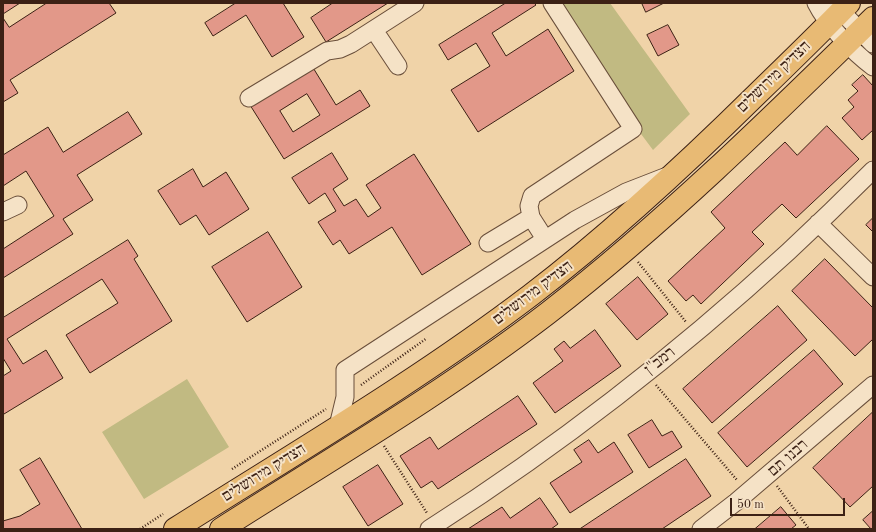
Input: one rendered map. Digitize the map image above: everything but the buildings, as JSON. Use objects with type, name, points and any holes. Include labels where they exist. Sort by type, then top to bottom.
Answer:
[{"type":"main road","name":"הצדיק מירושלים","points":[[174,529],[387,396],[475,336],[532,294],[629,215],[675,173],[838,10]]},
{"type":"main road","name":"הצדיק מירושלים","points":[[221,529],[375,432],[496,351],[585,284],[628,248],[864,34]]},
{"type":"street","points":[[249,98],[327,51],[340,49],[351,44],[416,3]]},
{"type":"street","points":[[545,239],[531,216],[529,206],[532,196],[633,129],[552,3]]},
{"type":"street","points":[[816,3],[838,10],[864,34],[873,67]]},
{"type":"street","points":[[374,30],[398,66]]},
{"type":"street","name":"רמב\"ן","points":[[432,527],[522,467],[598,410],[695,333],[788,252],[873,170]]},
{"type":"street","points":[[338,426],[345,397],[345,370],[575,220],[626,192],[675,173]]},
{"type":"street","points":[[488,243],[531,216]]},
{"type":"street","points":[[818,223],[873,278]]},
{"type":"street","name":"רבנו תם","points":[[702,529],[769,475],[873,385]]},
{"type":"path","points":[[628,248],[695,333]]},
{"type":"path","points":[[645,373],[748,492]]},
{"type":"path","points":[[375,432],[432,527]]},
{"type":"path","points":[[769,475],[809,529]]},
{"type":"shaded area","points":[[543,3],[610,3],[690,114],[653,150]]},
{"type":"shaded area","points":[[187,379],[229,447],[144,499],[102,432]]}]
